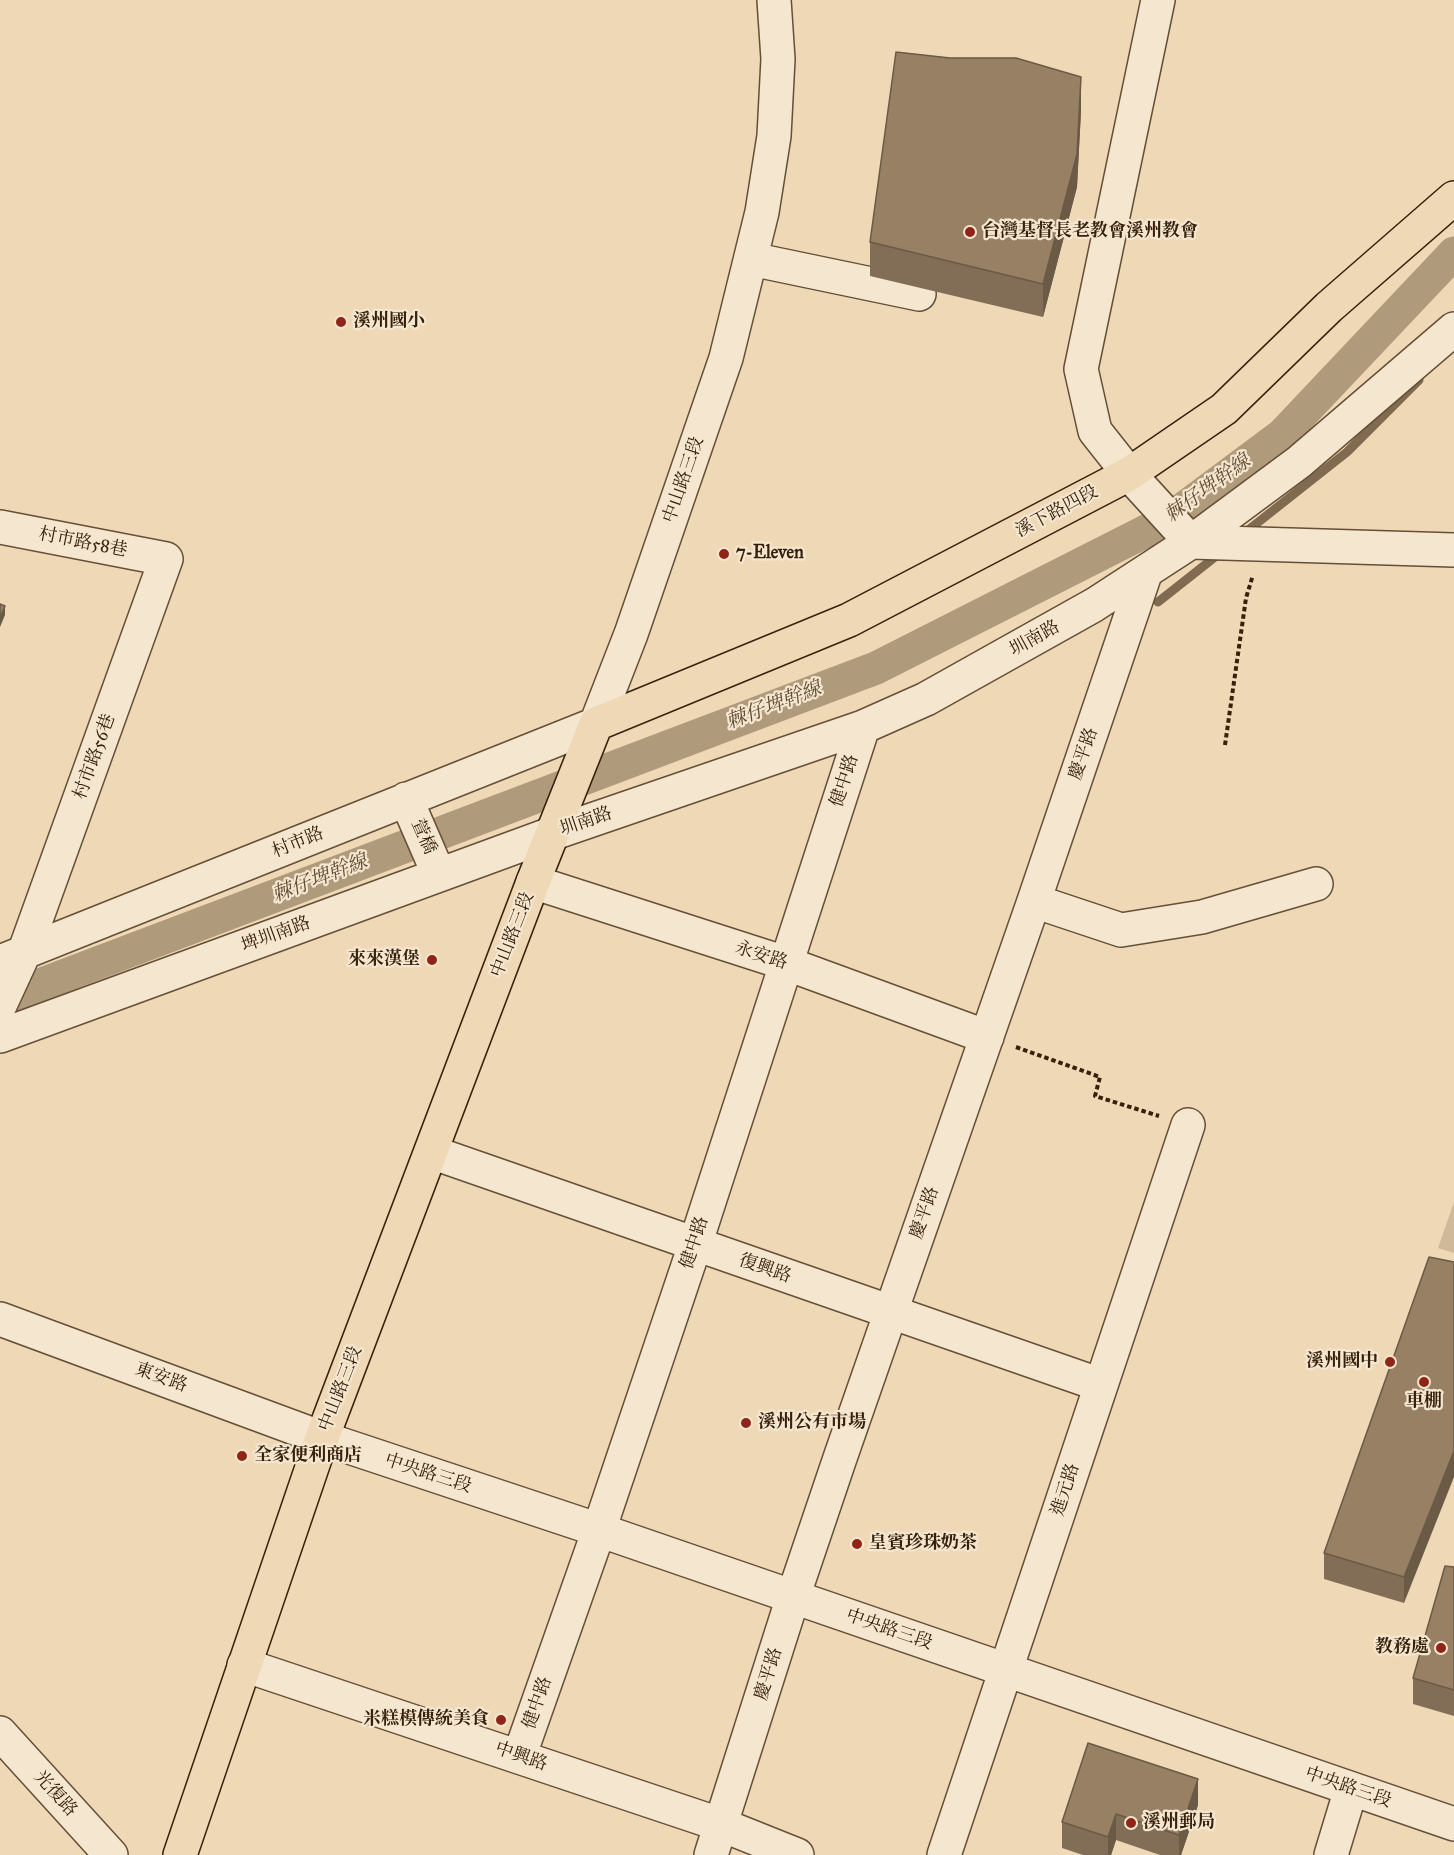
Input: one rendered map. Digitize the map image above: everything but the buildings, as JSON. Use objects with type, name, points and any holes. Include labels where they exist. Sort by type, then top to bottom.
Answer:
[{"type":"main road","name":"溪下路四段","points":[[596,724],[849,620],[1129,474],[1224,410],[1329,307],[1454,198]]},
{"type":"main road","name":"中山路三段","points":[[180,1855],[322,1438],[551,834],[596,724]]},
{"type":"street","name":"中山路三段","points":[[596,724],[631,634],[726,358],[751,259],[762,212],[774,136],[778,59],[774,0]]},
{"type":"street","points":[[1158,0],[1081,369],[1095,431],[1129,474],[1191,542],[1262,546],[1454,550]]},
{"type":"street","points":[[751,259],[919,294]]},
{"type":"street","name":"圳南路","points":[[551,834],[863,727],[926,699],[1094,605],[1191,542],[1299,462],[1454,329]]},
{"type":"street","name":"村市路58巷","points":[[0,527],[166,559]]},
{"type":"street","name":"村市路56巷","points":[[0,1005],[16,956],[166,559]]},
{"type":"street","name":"慶平路","points":[[716,1840],[793,1597],[889,1313],[1034,901],[1144,574]]},
{"type":"street","name":"村市路","points":[[16,956],[596,724]]},
{"type":"street","name":"健中路","points":[[519,1756],[695,1245],[863,727]]},
{"type":"street","name":"萱橋","points":[[406,799],[439,875]]},
{"type":"street","name":"埤圳南路","points":[[0,1036],[551,834]]},
{"type":"street","name":"永安路","points":[[533,882],[785,963],[987,1037]]},
{"type":"street","points":[[1034,901],[1121,930],[1202,917],[1316,884]]},
{"type":"street","name":"進元路","points":[[944,1855],[1188,1125]]},
{"type":"street","name":"復興路","points":[[431,1152],[1101,1385]]},
{"type":"street","name":"東安路","points":[[0,1318],[322,1438]]},
{"type":"street","name":"中央路三段","points":[[322,1438],[598,1530],[1454,1824]]},
{"type":"street","name":"中興路","points":[[244,1665],[519,1756],[716,1840],[797,1855]]},
{"type":"street","name":"光復路","points":[[0,1733],[111,1855]]},
{"type":"street","points":[[1331,1855],[1351,1789]]},
{"type":"path","points":[[1225,746],[1246,598],[1262,546]]},
{"type":"path","points":[[987,1037],[1100,1077],[1095,1096],[1188,1125]]},
{"type":"shaded area","points":[[1454,1202],[1454,1253],[1438,1248]]},
{"type":"waterway","name":"棘仔埤幹線","points":[[0,1000],[876,668],[1168,520],[1282,435],[1454,253]]},
{"type":"waterway","points":[[1242,535],[1347,452],[1419,380]]},
{"type":"waterway","points":[[1158,602],[1220,553]]},
{"type":"place","name":"台灣基督長老教會溪州教會","points":[[970,232]]},
{"type":"place","name":"溪州國小","points":[[341,322]]},
{"type":"place","name":"7-Eleven","points":[[724,554]]},
{"type":"place","name":"來來漢堡","points":[[432,960]]},
{"type":"place","name":"溪州國中","points":[[1390,1362]]},
{"type":"place","name":"車棚","points":[[1424,1382]]},
{"type":"place","name":"溪州公有市場","points":[[746,1423]]},
{"type":"place","name":"全家便利商店","points":[[242,1456]]},
{"type":"place","name":"皇賓珍珠奶茶","points":[[857,1544]]},
{"type":"place","name":"教務處","points":[[1441,1648]]},
{"type":"place","name":"米糕模傳統美食","points":[[501,1720]]},
{"type":"place","name":"溪州郵局","points":[[1131,1823]]}]
